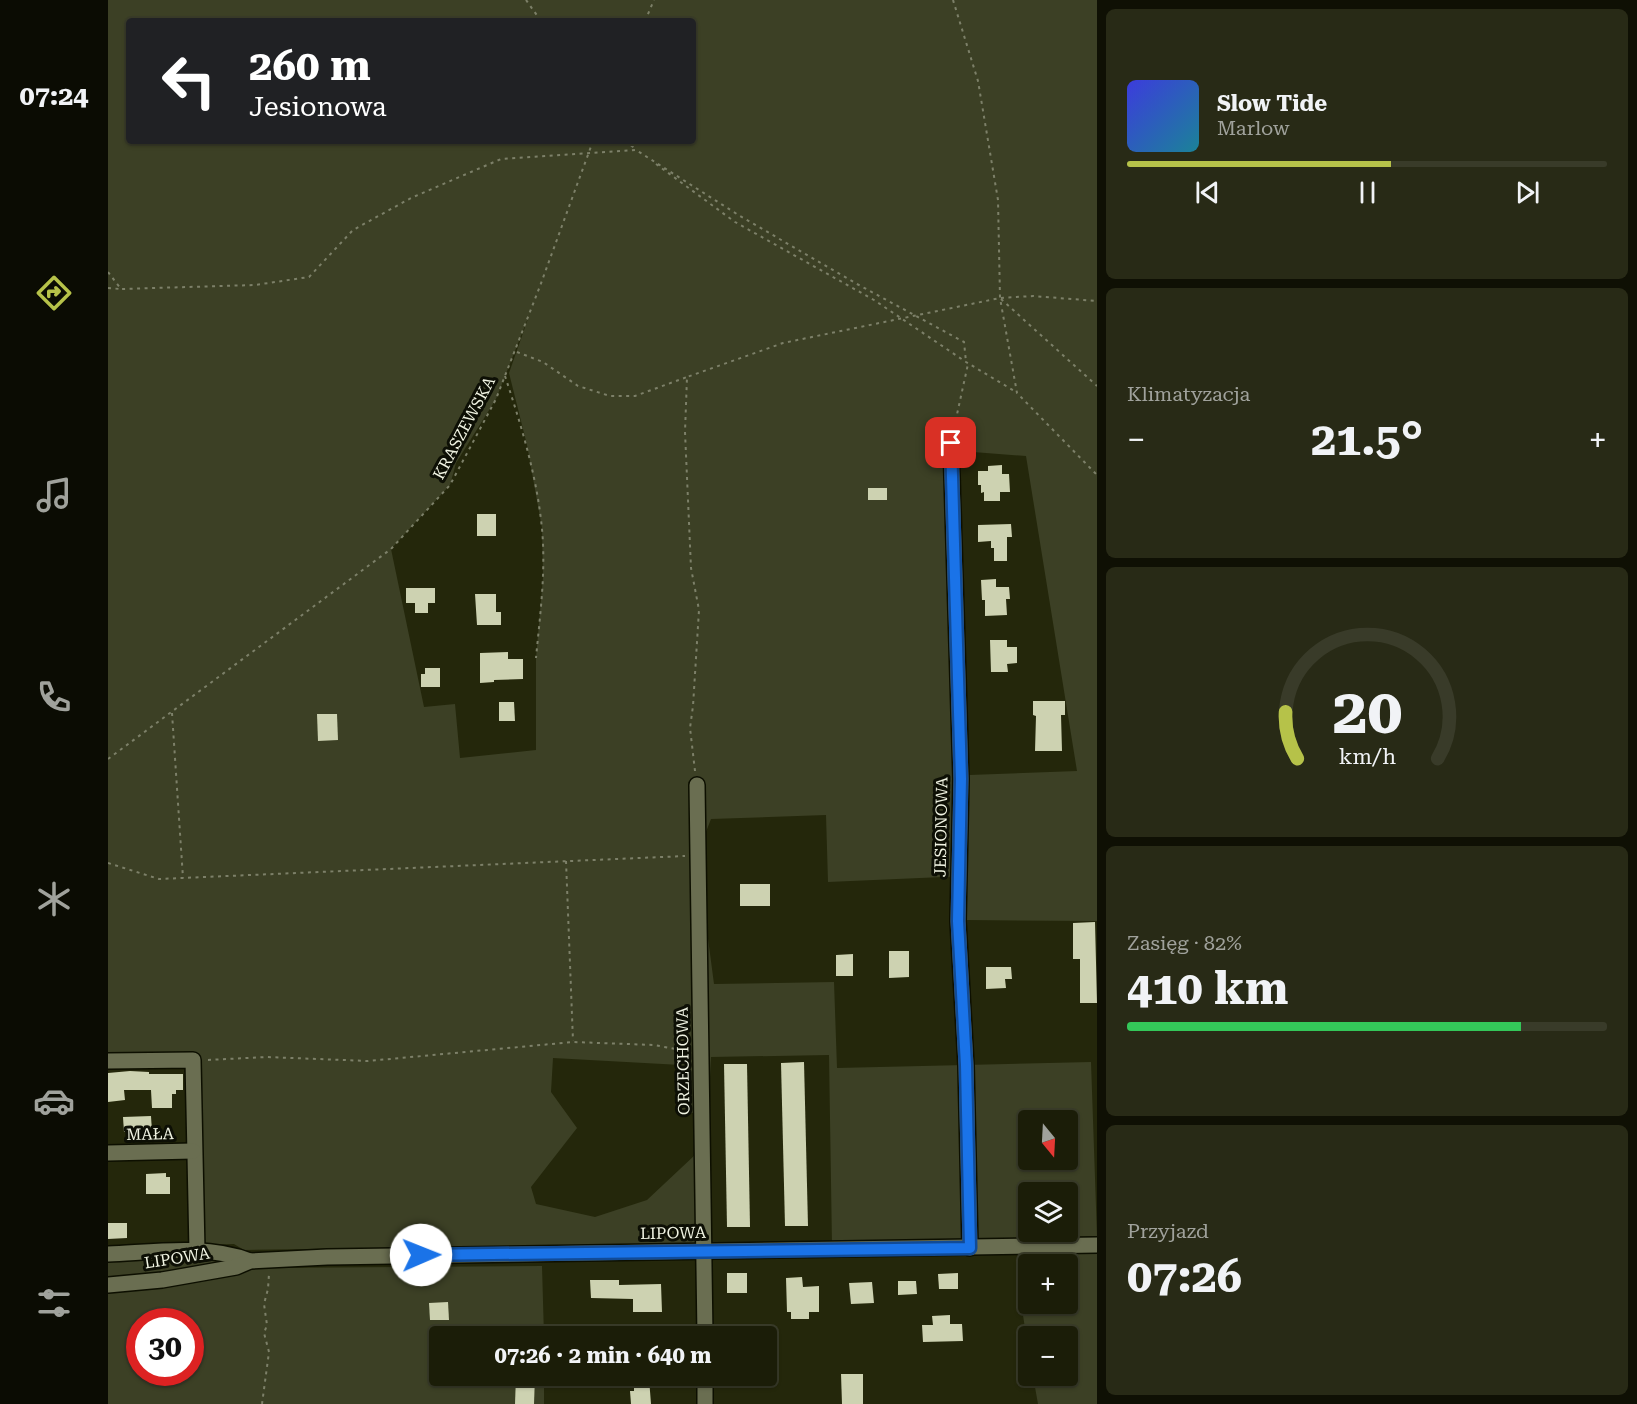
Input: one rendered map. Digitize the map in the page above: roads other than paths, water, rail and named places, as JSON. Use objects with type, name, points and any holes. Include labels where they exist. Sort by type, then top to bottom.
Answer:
[{"type":"street","name":"JESIONOWA","points":[[951,443],[961,779],[958,921],[966,1065],[970,1248]]},
{"type":"street","name":"ORZECHOWA","points":[[697,785],[705,1326]]},
{"type":"street","points":[[108,1061],[193,1060],[197,1251]]},
{"type":"street","name":"MAŁA","points":[[108,1153],[194,1151]]},
{"type":"street","name":"LIPOWA","points":[[108,1285],[162,1280],[236,1267],[250,1261],[270,1259],[1097,1245]]},
{"type":"street","name":"LIPOWA","points":[[108,1254],[197,1251],[233,1254],[250,1261]]},
{"type":"street","points":[[705,1386],[705,1404]]}]
